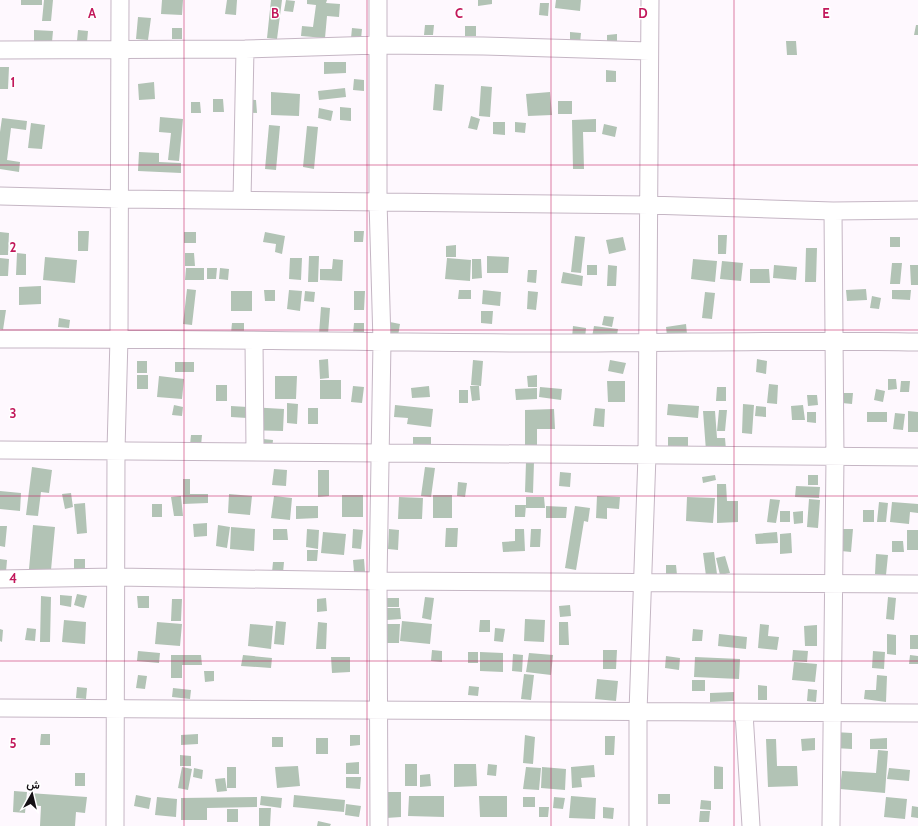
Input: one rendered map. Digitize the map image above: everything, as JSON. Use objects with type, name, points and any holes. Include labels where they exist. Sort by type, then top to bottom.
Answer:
[{"type":"street","points":[[115,826],[116,450],[119,338],[120,0]]},
{"type":"street","points":[[378,0],[378,201],[382,342],[378,581],[378,826]]},
{"type":"street","points":[[638,826],[638,712],[647,455],[650,0]]},
{"type":"street","points":[[0,50],[245,49],[378,45],[483,46],[649,52]]},
{"type":"street","points":[[242,200],[245,49]]},
{"type":"street","points":[[0,196],[120,199],[649,205],[834,211],[918,210]]},
{"type":"street","points":[[831,826],[835,457],[834,211]]},
{"type":"street","points":[[0,339],[119,338],[254,341],[648,343],[834,340],[918,342]]},
{"type":"street","points":[[254,341],[255,451]]},
{"type":"street","points":[[0,450],[918,457]]},
{"type":"street","points":[[0,579],[116,577],[378,581],[918,584]]},
{"type":"street","points":[[0,708],[918,713]]},
{"type":"street","points":[[744,713],[751,826]]},
{"type":"building","points":[[21,0],[42,0],[42,5],[21,5]]},
{"type":"building","points":[[44,0],[53,0],[51,21],[42,21]]},
{"type":"building","points":[[162,0],[183,0],[182,15],[161,14]]},
{"type":"building","points":[[227,0],[237,0],[236,15],[225,14]]},
{"type":"building","points":[[271,0],[282,0],[277,39],[267,38]]},
{"type":"building","points":[[286,0],[295,1],[293,12],[284,11]]},
{"type":"building","points":[[307,0],[327,0],[326,3],[340,4],[339,17],[327,16],[325,38],[301,36],[302,26],[313,27],[316,5],[307,4]]},
{"type":"building","points":[[478,0],[492,0],[492,4],[478,6]]},
{"type":"building","points":[[556,0],[581,0],[580,11],[555,8]]},
{"type":"building","points":[[540,3],[549,3],[548,16],[539,15]]},
{"type":"building","points":[[138,17],[151,18],[148,40],[136,39]]},
{"type":"building","points":[[425,25],[434,25],[433,35],[424,35]]},
{"type":"building","points":[[916,25],[918,25],[918,35],[914,35]]},
{"type":"building","points":[[465,26],[476,26],[476,36],[465,36]]},
{"type":"building","points":[[172,28],[182,28],[182,39],[172,39]]},
{"type":"building","points":[[352,28],[362,29],[361,39],[351,38]]},
{"type":"building","points":[[34,30],[53,31],[52,42],[34,41]]},
{"type":"building","points":[[78,30],[88,31],[87,42],[77,41]]},
{"type":"building","points":[[570,32],[581,33],[580,43],[570,43]]},
{"type":"building","points":[[617,34],[617,45],[607,45],[607,35]]},
{"type":"building","points":[[786,41],[796,41],[797,55],[787,55]]},
{"type":"building","points":[[324,62],[346,62],[346,73],[324,74]]},
{"type":"building","points":[[0,67],[9,67],[8,89],[0,89]]},
{"type":"building","points":[[606,70],[616,71],[616,82],[606,82]]},
{"type":"building","points":[[354,79],[364,80],[364,91],[353,90]]},
{"type":"building","points":[[154,82],[155,99],[139,100],[138,84]]},
{"type":"building","points":[[435,84],[444,85],[442,111],[433,110]]},
{"type":"building","points":[[481,86],[492,87],[490,117],[479,116]]},
{"type":"building","points":[[345,88],[346,97],[319,100],[318,91]]},
{"type":"building","points":[[271,92],[300,94],[299,116],[271,115]]},
{"type":"building","points":[[550,92],[552,115],[528,116],[526,94]]},
{"type":"building","points":[[213,99],[223,99],[224,112],[213,112]]},
{"type":"building","points":[[237,99],[256,100],[257,113],[237,112]]},
{"type":"building","points":[[558,101],[572,101],[572,114],[558,114]]},
{"type":"building","points":[[191,102],[200,102],[201,113],[191,113]]},
{"type":"building","points":[[340,107],[351,108],[351,121],[340,120]]},
{"type":"building","points":[[319,108],[333,111],[331,121],[318,118]]},
{"type":"building","points":[[471,116],[480,119],[477,130],[468,128]]},
{"type":"building","points":[[160,117],[183,119],[179,161],[168,160],[171,133],[159,132]]},
{"type":"building","points":[[2,118],[27,121],[26,130],[11,128],[7,160],[20,162],[19,172],[0,169],[0,132]]},
{"type":"building","points":[[596,119],[596,132],[583,132],[584,169],[573,169],[572,120]]},
{"type":"building","points":[[493,122],[505,122],[505,135],[493,134]]},
{"type":"building","points":[[515,122],[526,123],[525,133],[515,132]]},
{"type":"building","points":[[31,123],[45,125],[42,149],[28,148]]},
{"type":"building","points":[[604,124],[617,127],[615,137],[602,134]]},
{"type":"building","points":[[269,125],[280,126],[276,170],[265,169]]},
{"type":"building","points":[[307,126],[318,127],[314,169],[303,167]]},
{"type":"building","points":[[139,152],[159,153],[159,162],[181,163],[181,173],[138,171]]},
{"type":"building","points":[[78,231],[89,231],[88,251],[78,251]]},
{"type":"building","points":[[354,231],[364,231],[363,242],[354,242]]},
{"type":"building","points":[[0,232],[9,233],[8,255],[0,255]]},
{"type":"building","points":[[184,232],[196,232],[196,243],[184,243]]},
{"type":"building","points":[[265,232],[285,236],[282,254],[275,252],[276,244],[263,242]]},
{"type":"building","points":[[718,235],[727,235],[726,254],[718,254]]},
{"type":"building","points":[[575,236],[585,237],[581,273],[571,272]]},
{"type":"building","points":[[623,237],[626,250],[609,254],[606,240]]},
{"type":"building","points":[[890,237],[900,237],[900,247],[890,247]]},
{"type":"building","points":[[456,245],[456,257],[446,257],[446,246]]},
{"type":"building","points":[[806,248],[817,248],[816,282],[805,282]]},
{"type":"building","points":[[17,253],[26,254],[26,275],[16,275]]},
{"type":"building","points":[[185,253],[194,253],[195,266],[185,266]]},
{"type":"building","points":[[309,256],[319,256],[318,282],[308,282]]},
{"type":"building","points":[[487,256],[509,257],[508,273],[487,273]]},
{"type":"building","points":[[45,257],[77,260],[75,283],[43,280]]},
{"type":"building","points":[[0,258],[9,259],[8,276],[0,276]]},
{"type":"building","points":[[290,258],[302,258],[301,280],[289,279]]},
{"type":"building","points":[[447,258],[471,260],[470,281],[445,279]]},
{"type":"building","points":[[333,259],[343,260],[342,281],[320,280],[320,269],[332,269]]},
{"type":"building","points":[[472,259],[481,259],[482,278],[472,279]]},
{"type":"building","points":[[693,259],[717,261],[715,282],[691,279]]},
{"type":"building","points":[[722,261],[743,263],[741,281],[720,279]]},
{"type":"building","points":[[892,263],[902,263],[900,284],[890,284]]},
{"type":"building","points":[[587,265],[597,265],[597,275],[587,275]]},
{"type":"building","points":[[608,265],[617,266],[616,286],[607,286]]},
{"type":"building","points":[[774,265],[797,267],[796,280],[773,278]]},
{"type":"building","points":[[910,265],[918,265],[918,285],[911,285]]},
{"type":"building","points":[[186,268],[204,268],[204,280],[185,280]]},
{"type":"building","points":[[207,268],[217,268],[216,279],[207,279]]},
{"type":"building","points":[[220,268],[229,269],[228,280],[219,279]]},
{"type":"building","points":[[750,269],[769,269],[770,283],[750,283]]},
{"type":"building","points":[[528,270],[537,270],[536,283],[527,282]]},
{"type":"building","points":[[563,272],[583,276],[582,286],[561,283]]},
{"type":"building","points":[[41,286],[41,304],[19,305],[19,287]]},
{"type":"building","points":[[187,289],[196,290],[192,325],[183,324]]},
{"type":"building","points":[[866,289],[867,300],[847,301],[846,290]]},
{"type":"building","points":[[264,290],[275,290],[275,301],[265,301]]},
{"type":"building","points":[[289,290],[302,291],[300,311],[287,309]]},
{"type":"building","points":[[459,290],[471,290],[471,299],[458,299]]},
{"type":"building","points":[[483,290],[501,292],[500,306],[482,304]]},
{"type":"building","points":[[892,290],[911,290],[910,300],[892,299]]},
{"type":"building","points":[[231,291],[252,291],[252,311],[231,311]]},
{"type":"building","points":[[305,291],[315,292],[314,302],[304,301]]},
{"type":"building","points":[[354,291],[365,291],[364,310],[354,310]]},
{"type":"building","points":[[528,291],[538,292],[536,310],[527,309]]},
{"type":"building","points":[[705,292],[715,293],[712,319],[702,318]]},
{"type":"building","points":[[872,296],[881,298],[879,309],[870,308]]},
{"type":"building","points":[[321,307],[330,308],[328,334],[319,334]]},
{"type":"building","points":[[0,310],[6,310],[3,330],[0,329]]},
{"type":"building","points":[[481,311],[493,311],[492,324],[481,323]]},
{"type":"building","points":[[604,316],[614,317],[612,327],[602,325]]},
{"type":"building","points":[[59,318],[70,320],[69,328],[58,327]]},
{"type":"building","points":[[390,322],[400,324],[398,336],[388,334]]},
{"type":"building","points":[[232,323],[244,323],[244,334],[231,333]]},
{"type":"building","points":[[354,323],[364,323],[364,334],[353,334]]},
{"type":"building","points":[[686,324],[687,334],[667,336],[666,327]]},
{"type":"building","points":[[573,326],[586,328],[585,339],[572,338]]},
{"type":"building","points":[[594,326],[618,329],[616,341],[592,337]]},
{"type":"building","points":[[328,359],[329,378],[320,379],[319,360]]},
{"type":"building","points":[[757,359],[767,361],[766,374],[756,372]]},
{"type":"building","points":[[473,360],[483,361],[481,386],[471,385]]},
{"type":"building","points":[[610,360],[626,363],[623,374],[608,371]]},
{"type":"building","points":[[137,361],[147,361],[147,373],[137,373]]},
{"type":"building","points":[[175,362],[194,362],[194,372],[175,372]]},
{"type":"building","points":[[137,375],[148,375],[148,389],[137,389]]},
{"type":"building","points":[[537,375],[537,387],[528,387],[527,376]]},
{"type":"building","points":[[159,376],[184,379],[182,399],[157,397]]},
{"type":"building","points":[[275,376],[297,376],[296,399],[275,399]]},
{"type":"building","points":[[888,379],[896,379],[897,389],[888,390]]},
{"type":"building","points":[[320,380],[341,380],[341,399],[320,399]]},
{"type":"building","points":[[607,381],[625,381],[625,402],[608,402]]},
{"type":"building","points":[[901,381],[910,381],[909,392],[900,392]]},
{"type":"building","points":[[769,384],[778,385],[777,404],[767,403]]},
{"type":"building","points":[[216,385],[227,385],[227,401],[216,401]]},
{"type":"building","points":[[353,386],[364,387],[362,403],[351,402]]},
{"type":"building","points":[[429,386],[430,397],[412,398],[411,388]]},
{"type":"building","points":[[470,386],[479,386],[480,400],[472,401]]},
{"type":"building","points":[[540,387],[562,389],[561,400],[539,397]]},
{"type":"building","points":[[717,387],[726,387],[726,401],[716,401]]},
{"type":"building","points":[[537,388],[537,399],[516,400],[515,389]]},
{"type":"building","points":[[876,389],[885,391],[883,402],[874,400]]},
{"type":"building","points":[[459,390],[468,390],[468,403],[459,403]]},
{"type":"building","points":[[842,393],[853,393],[852,404],[842,403]]},
{"type":"building","points":[[807,395],[817,395],[818,405],[808,406]]},
{"type":"building","points":[[287,403],[298,404],[297,424],[287,423]]},
{"type":"building","points":[[668,404],[699,406],[698,418],[667,415]]},
{"type":"building","points":[[743,404],[754,405],[752,434],[742,433]]},
{"type":"building","points":[[174,405],[183,407],[182,416],[172,415]]},
{"type":"building","points":[[395,405],[433,409],[431,427],[407,424],[408,418],[394,417]]},
{"type":"building","points":[[803,405],[805,420],[792,420],[791,406]]},
{"type":"building","points":[[231,406],[284,409],[283,431],[246,430],[247,418],[231,417]]},
{"type":"building","points":[[756,406],[766,407],[766,417],[755,416]]},
{"type":"building","points":[[308,408],[318,408],[318,424],[308,424]]},
{"type":"building","points":[[595,408],[605,409],[604,427],[593,426]]},
{"type":"building","points":[[554,409],[555,429],[537,429],[537,445],[525,445],[525,410]]},
{"type":"building","points":[[719,410],[727,410],[725,431],[717,431]]},
{"type":"building","points":[[703,411],[715,411],[717,438],[725,438],[726,450],[706,451]]},
{"type":"building","points":[[908,411],[918,412],[918,432],[908,432]]},
{"type":"building","points":[[807,412],[816,412],[816,423],[807,422]]},
{"type":"building","points":[[867,412],[887,412],[887,422],[867,422]]},
{"type":"building","points":[[895,413],[905,414],[903,430],[893,429]]},
{"type":"building","points":[[191,435],[202,435],[201,446],[190,445]]},
{"type":"building","points":[[413,437],[431,437],[431,444],[413,444]]},
{"type":"building","points":[[668,437],[688,437],[688,448],[668,448]]},
{"type":"building","points":[[263,439],[273,440],[272,450],[263,449]]},
{"type":"building","points":[[526,462],[534,462],[533,493],[525,492]]},
{"type":"building","points":[[32,467],[52,470],[49,493],[41,492],[38,516],[26,515]]},
{"type":"building","points":[[425,467],[435,468],[431,497],[421,496]]},
{"type":"building","points":[[274,469],[287,470],[286,486],[272,485]]},
{"type":"building","points":[[318,470],[329,470],[329,496],[318,497]]},
{"type":"building","points":[[560,472],[571,473],[570,487],[559,486]]},
{"type":"building","points":[[715,475],[716,480],[703,483],[702,477]]},
{"type":"building","points":[[808,475],[818,475],[818,485],[808,485]]},
{"type":"building","points":[[183,479],[190,479],[190,494],[208,494],[208,503],[183,504]]},
{"type":"building","points":[[458,482],[467,483],[465,497],[457,496]]},
{"type":"building","points":[[717,484],[726,484],[727,501],[738,501],[738,522],[717,523]]},
{"type":"building","points":[[796,486],[820,487],[819,498],[795,497]]},
{"type":"building","points":[[0,491],[21,493],[20,511],[0,509]]},
{"type":"building","points":[[71,493],[73,507],[65,509],[62,494]]},
{"type":"building","points":[[229,494],[252,496],[250,515],[228,513]]},
{"type":"building","points":[[342,495],[363,495],[363,517],[342,517]]},
{"type":"building","points":[[433,495],[452,495],[452,518],[433,518]]},
{"type":"building","points":[[181,496],[183,516],[174,516],[171,497]]},
{"type":"building","points":[[274,496],[292,498],[290,520],[271,518]]},
{"type":"building","points":[[597,496],[620,497],[619,509],[607,508],[607,519],[596,518]]},
{"type":"building","points":[[399,497],[423,498],[422,519],[398,519]]},
{"type":"building","points":[[526,497],[544,497],[545,508],[526,508]]},
{"type":"building","points":[[687,497],[715,498],[713,523],[686,521]]},
{"type":"building","points":[[770,499],[780,500],[776,523],[767,522]]},
{"type":"building","points":[[809,499],[820,500],[818,528],[807,527]]},
{"type":"building","points":[[879,502],[888,503],[886,522],[877,522]]},
{"type":"building","points":[[892,502],[918,504],[918,513],[910,512],[909,524],[890,522]]},
{"type":"building","points":[[85,503],[87,533],[77,534],[74,504]]},
{"type":"building","points":[[152,504],[162,504],[162,517],[152,517]]},
{"type":"building","points":[[515,505],[526,505],[525,517],[515,517]]},
{"type":"building","points":[[296,506],[318,506],[318,518],[296,519]]},
{"type":"building","points":[[546,506],[567,507],[566,518],[546,518]]},
{"type":"building","points":[[575,506],[590,508],[588,522],[584,521],[576,570],[565,568]]},
{"type":"building","points":[[863,510],[874,510],[874,522],[863,522]]},
{"type":"building","points":[[780,511],[790,511],[790,522],[780,522]]},
{"type":"building","points":[[803,511],[803,523],[794,524],[793,512]]},
{"type":"building","points":[[207,523],[207,536],[194,537],[193,524]]},
{"type":"building","points":[[33,525],[55,527],[51,570],[29,569]]},
{"type":"building","points":[[218,525],[230,527],[227,548],[216,546]]},
{"type":"building","points":[[0,526],[7,526],[5,547],[0,546]]},
{"type":"building","points":[[231,527],[255,529],[254,551],[230,549]]},
{"type":"building","points":[[446,528],[458,528],[457,547],[445,547]]},
{"type":"building","points":[[273,529],[287,529],[288,540],[273,540]]},
{"type":"building","points":[[307,529],[319,530],[318,549],[306,547]]},
{"type":"building","points":[[353,529],[363,530],[361,549],[352,548]]},
{"type":"building","points":[[389,529],[399,530],[398,550],[388,549]]},
{"type":"building","points":[[515,529],[524,529],[525,551],[503,552],[502,542],[515,541]]},
{"type":"building","points":[[531,529],[541,529],[540,547],[530,547]]},
{"type":"building","points":[[843,529],[853,529],[851,552],[841,551]]},
{"type":"building","points":[[907,530],[918,530],[918,550],[907,550]]},
{"type":"building","points":[[323,532],[346,534],[344,555],[321,553]]},
{"type":"building","points":[[777,532],[778,543],[756,544],[755,534]]},
{"type":"building","points":[[791,533],[792,553],[780,554],[780,534]]},
{"type":"building","points":[[892,541],[903,541],[904,552],[892,552]]},
{"type":"building","points":[[307,550],[318,550],[317,561],[307,561]]},
{"type":"building","points":[[714,552],[717,574],[706,576],[703,553]]},
{"type":"building","points":[[876,554],[888,555],[886,575],[875,574]]},
{"type":"building","points":[[725,556],[730,573],[720,575],[716,558]]},
{"type":"building","points":[[0,559],[7,560],[6,572],[0,571]]},
{"type":"building","points":[[74,559],[85,559],[85,569],[74,569]]},
{"type":"building","points":[[364,559],[365,572],[354,572],[353,560]]},
{"type":"building","points":[[273,562],[284,562],[283,573],[272,572]]},
{"type":"building","points":[[666,565],[676,565],[677,575],[666,575]]},
{"type":"building","points":[[77,594],[87,596],[84,608],[74,605]]},
{"type":"building","points":[[60,595],[72,596],[71,607],[60,605]]},
{"type":"building","points":[[41,596],[51,597],[50,642],[40,642]]},
{"type":"building","points":[[137,596],[149,596],[149,608],[138,608]]},
{"type":"building","points":[[425,597],[434,598],[431,620],[422,618]]},
{"type":"building","points":[[888,597],[896,598],[894,620],[886,619]]},
{"type":"building","points":[[326,598],[327,611],[317,612],[317,599]]},
{"type":"building","points":[[386,598],[399,598],[399,607],[386,607]]},
{"type":"building","points":[[172,599],[182,599],[181,621],[171,621]]},
{"type":"building","points":[[570,605],[571,616],[560,617],[559,606]]},
{"type":"building","points":[[387,608],[400,608],[401,619],[387,620]]},
{"type":"building","points":[[525,619],[545,620],[544,642],[524,641]]},
{"type":"building","points":[[64,620],[86,622],[85,644],[62,642]]},
{"type":"building","points":[[480,620],[490,620],[490,632],[479,632]]},
{"type":"building","points":[[276,621],[286,622],[284,645],[274,644]]},
{"type":"building","points":[[402,621],[432,624],[430,644],[400,641]]},
{"type":"building","points":[[157,622],[182,624],[180,646],[155,644]]},
{"type":"building","points":[[318,622],[327,623],[326,649],[316,649]]},
{"type":"building","points":[[559,622],[568,622],[569,645],[559,645]]},
{"type":"building","points":[[250,624],[273,626],[271,649],[248,646]]},
{"type":"building","points":[[387,624],[400,624],[399,643],[386,643]]},
{"type":"building","points":[[760,624],[769,625],[768,636],[779,637],[777,650],[758,648]]},
{"type":"building","points":[[817,625],[817,646],[805,646],[804,626]]},
{"type":"building","points":[[27,628],[36,629],[35,641],[25,640]]},
{"type":"building","points":[[495,628],[505,629],[503,642],[494,641]]},
{"type":"building","points":[[0,629],[3,630],[2,642],[0,641]]},
{"type":"building","points":[[693,629],[703,630],[702,641],[692,641]]},
{"type":"building","points":[[719,634],[747,637],[746,649],[718,646]]},
{"type":"building","points":[[887,634],[896,635],[896,655],[887,654]]},
{"type":"building","points":[[910,635],[918,635],[918,649],[910,649]]},
{"type":"building","points":[[432,650],[442,651],[442,662],[431,661]]},
{"type":"building","points":[[603,650],[617,650],[616,669],[603,669]]},
{"type":"building","points":[[793,650],[808,651],[807,662],[792,661]]},
{"type":"building","points":[[138,651],[160,653],[159,663],[137,661]]},
{"type":"building","points":[[873,651],[885,652],[884,669],[872,668]]},
{"type":"building","points":[[468,652],[478,652],[478,663],[468,663]]},
{"type":"building","points":[[480,652],[503,653],[503,672],[480,671]]},
{"type":"building","points":[[529,653],[553,655],[551,675],[526,672]]},
{"type":"building","points":[[513,654],[523,655],[522,672],[512,671]]},
{"type":"building","points":[[171,655],[201,655],[202,665],[182,665],[182,678],[171,678]]},
{"type":"building","points":[[243,655],[272,658],[271,668],[241,666]]},
{"type":"building","points":[[910,655],[918,656],[918,664],[909,664]]},
{"type":"building","points":[[666,656],[680,658],[679,670],[665,668]]},
{"type":"building","points":[[331,657],[350,657],[350,672],[332,673]]},
{"type":"building","points":[[695,657],[740,659],[739,679],[694,677]]},
{"type":"building","points":[[794,662],[817,664],[815,682],[792,680]]},
{"type":"building","points":[[204,671],[214,671],[214,681],[205,682]]},
{"type":"building","points":[[524,674],[534,675],[531,700],[521,699]]},
{"type":"building","points":[[138,675],[147,676],[145,689],[136,688]]},
{"type":"building","points":[[877,675],[887,676],[886,702],[864,699],[865,690],[876,690]]},
{"type":"building","points":[[597,679],[618,681],[616,701],[595,699]]},
{"type":"building","points":[[692,680],[705,680],[705,691],[692,691]]},
{"type":"building","points":[[758,685],[767,686],[767,700],[758,700]]},
{"type":"building","points":[[469,686],[479,687],[478,696],[468,695]]},
{"type":"building","points":[[77,687],[87,688],[86,699],[76,698]]},
{"type":"building","points":[[173,688],[191,690],[190,699],[172,697]]},
{"type":"building","points":[[808,689],[817,690],[816,702],[807,701]]},
{"type":"building","points":[[734,692],[734,701],[710,702],[710,693]]},
{"type":"building","points":[[834,732],[852,733],[852,749],[834,748]]},
{"type":"building","points":[[41,734],[50,734],[50,745],[40,745]]},
{"type":"building","points":[[198,734],[198,744],[181,745],[181,735]]},
{"type":"building","points":[[350,735],[360,735],[360,745],[350,746]]},
{"type":"building","points":[[525,735],[535,737],[533,764],[523,763]]},
{"type":"building","points":[[605,736],[615,736],[614,755],[605,755]]},
{"type":"building","points":[[272,737],[283,737],[283,747],[272,747]]},
{"type":"building","points":[[316,738],[328,738],[328,754],[316,754]]},
{"type":"building","points":[[815,738],[815,750],[802,751],[801,739]]},
{"type":"building","points":[[887,738],[887,749],[870,749],[870,739]]},
{"type":"building","points":[[766,739],[776,739],[777,766],[797,766],[798,786],[768,787]]},
{"type":"building","points":[[878,750],[888,751],[885,793],[840,789],[842,771],[876,773]]},
{"type":"building","points":[[180,755],[191,756],[191,766],[180,766]]},
{"type":"building","points":[[359,762],[359,774],[346,774],[346,763]]},
{"type":"building","points":[[405,764],[417,764],[417,786],[405,786]]},
{"type":"building","points":[[454,764],[476,764],[477,786],[454,787]]},
{"type":"building","points":[[488,764],[497,765],[496,776],[487,775]]},
{"type":"building","points":[[594,765],[595,777],[581,778],[582,787],[572,788],[571,767]]},
{"type":"building","points":[[298,766],[300,786],[277,788],[275,767]]},
{"type":"building","points":[[714,766],[723,767],[723,789],[714,789]]},
{"type":"building","points":[[182,767],[192,769],[188,790],[178,788]]},
{"type":"building","points":[[227,767],[236,767],[236,788],[227,788]]},
{"type":"building","points":[[526,767],[541,768],[539,790],[523,789]]},
{"type":"building","points":[[542,767],[566,769],[565,790],[541,788]]},
{"type":"building","points":[[194,768],[203,770],[202,779],[193,777]]},
{"type":"building","points":[[889,768],[910,770],[909,781],[887,779]]},
{"type":"building","points":[[75,773],[85,773],[85,786],[75,786]]},
{"type":"building","points":[[430,774],[431,786],[420,787],[420,775]]},
{"type":"building","points":[[346,777],[361,777],[360,789],[346,788]]},
{"type":"building","points":[[225,778],[227,791],[217,792],[215,779]]},
{"type":"building","points":[[14,791],[27,792],[25,813],[13,812]]},
{"type":"building","points":[[386,792],[401,792],[401,817],[386,818]]},
{"type":"building","points":[[29,793],[87,797],[85,813],[76,812],[75,826],[40,826],[41,806],[28,805]]},
{"type":"building","points":[[658,794],[670,794],[670,804],[658,804]]},
{"type":"building","points":[[136,795],[151,798],[149,809],[134,806]]},
{"type":"building","points":[[294,795],[345,800],[344,812],[293,807]]},
{"type":"building","points":[[261,796],[282,798],[281,808],[260,805]]},
{"type":"building","points":[[409,796],[444,796],[444,817],[408,816]]},
{"type":"building","points":[[479,796],[507,796],[507,817],[480,817]]},
{"type":"building","points":[[571,796],[596,798],[595,819],[569,818]]},
{"type":"building","points":[[157,797],[177,799],[176,817],[155,815]]},
{"type":"building","points":[[257,797],[257,807],[207,808],[207,820],[181,820],[181,798]]},
{"type":"building","points":[[523,797],[535,797],[535,807],[523,807]]},
{"type":"building","points":[[554,797],[565,798],[563,809],[553,808]]},
{"type":"building","points":[[886,797],[907,799],[905,819],[884,817]]},
{"type":"building","points":[[701,800],[711,801],[711,810],[700,809]]},
{"type":"building","points":[[346,804],[361,806],[359,817],[345,815]]},
{"type":"building","points":[[912,806],[918,807],[918,818],[911,817]]},
{"type":"building","points":[[539,807],[549,807],[548,817],[539,817]]},
{"type":"building","points":[[603,807],[614,808],[613,819],[603,818]]},
{"type":"building","points":[[259,808],[271,808],[270,826],[259,826]]},
{"type":"building","points":[[227,809],[238,809],[238,822],[227,822]]},
{"type":"building","points":[[700,811],[710,811],[709,822],[699,822]]},
{"type":"building","points":[[318,821],[331,824],[330,826],[317,826]]}]
